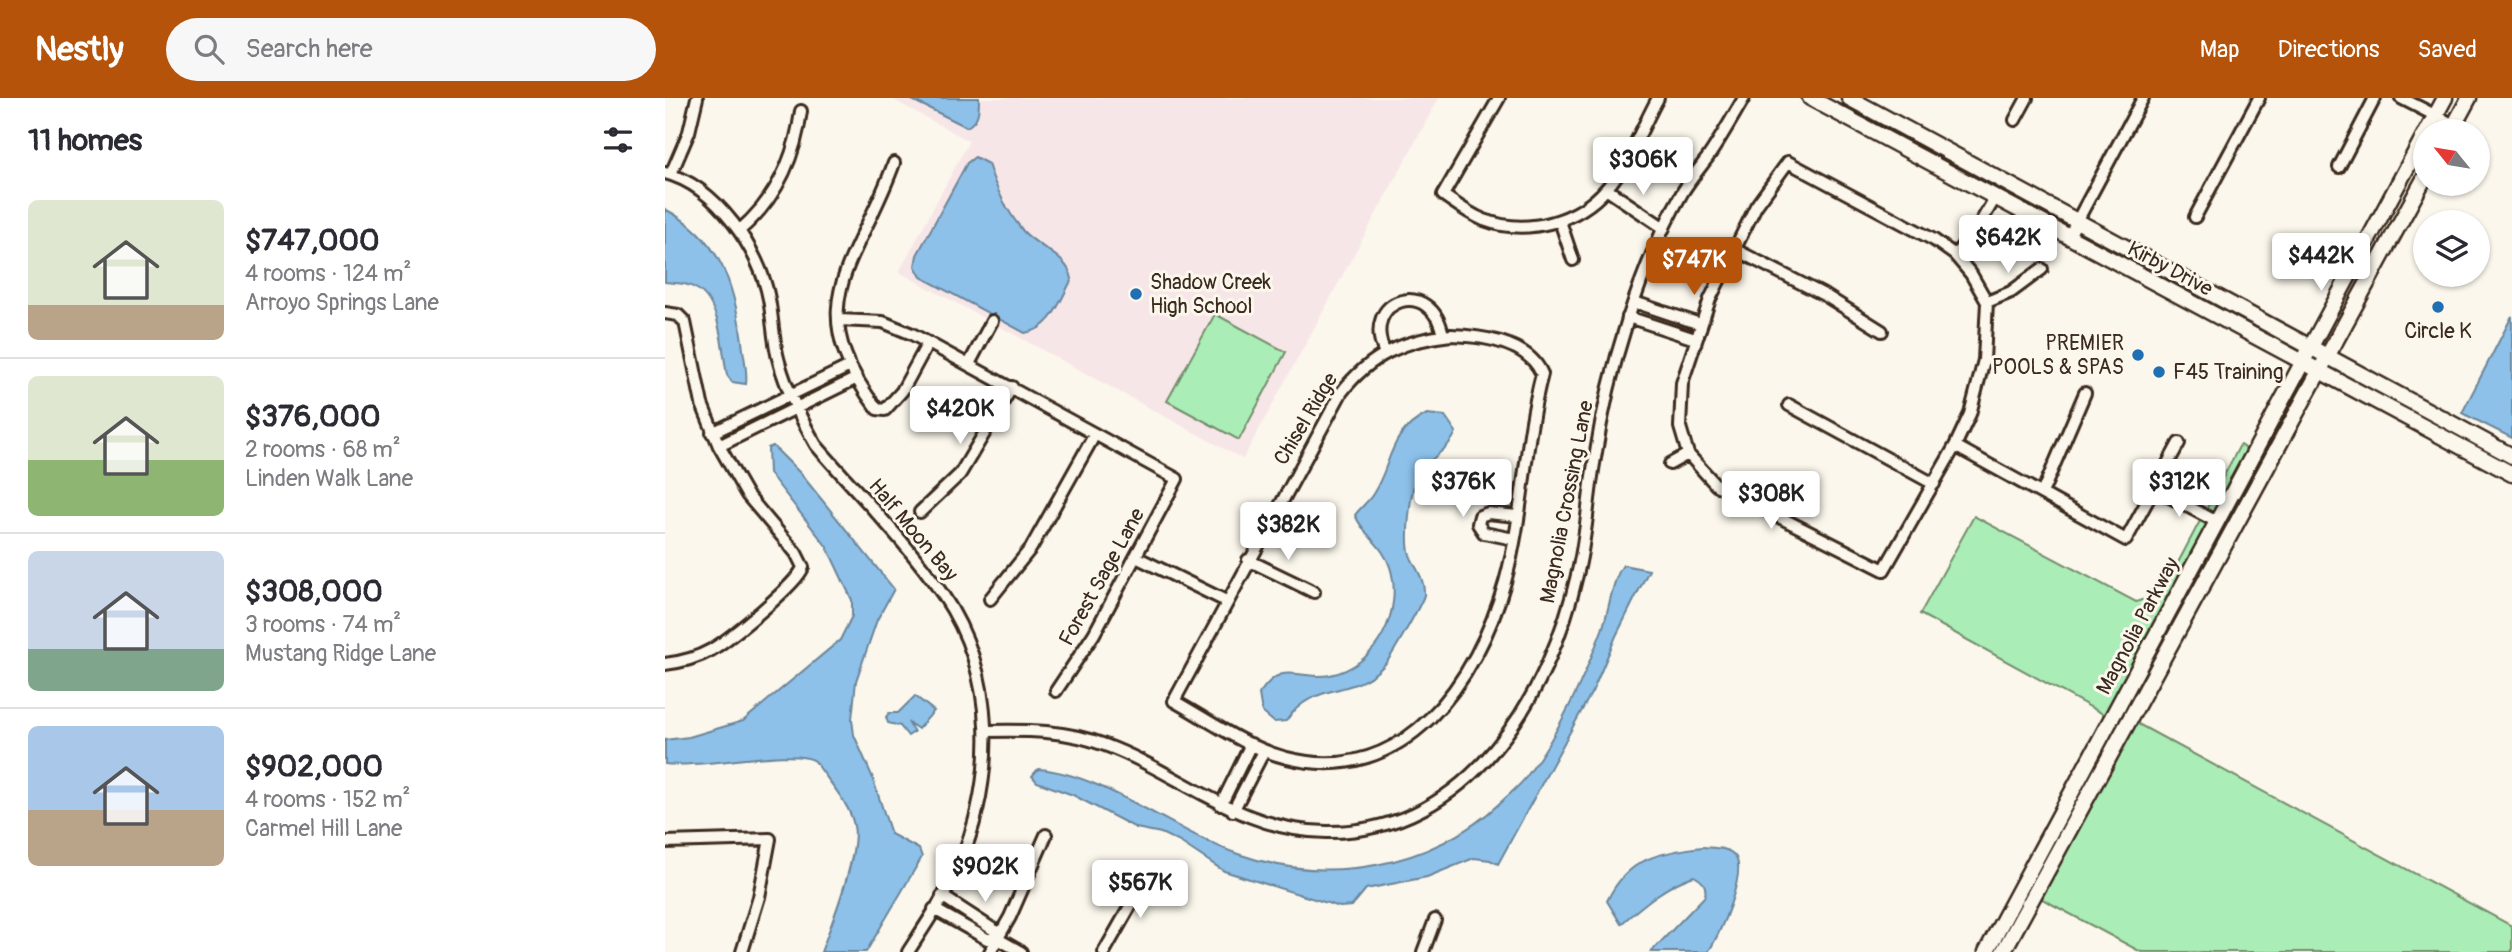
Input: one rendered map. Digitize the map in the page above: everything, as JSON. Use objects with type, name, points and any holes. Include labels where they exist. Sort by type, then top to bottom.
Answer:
[{"type":"main road","name":"Kirby Drive","points":[[1810,98],[2512,474]]},
{"type":"main road","name":"Kirby Drive","points":[[1849,98],[2512,456]]},
{"type":"main road","name":"Magnolia Parkway","points":[[2433,119],[2445,98]]},
{"type":"main road","points":[[2457,119],[2469,98]]},
{"type":"main road","name":"Magnolia Parkway","points":[[1986,952],[2413,157]]},
{"type":"main road","name":"Magnolia Parkway","points":[[2003,952],[2415,196]]},
{"type":"main road","points":[[2155,284],[2173,288],[2218,306],[2224,301]]},
{"type":"main road","points":[[2222,320],[2229,312],[2265,329],[2283,333]]},
{"type":"main road","points":[[2185,617],[2184,607],[2223,537],[2223,526],[2217,522]]},
{"type":"main road","points":[[1996,952],[2023,901],[2019,892]]},
{"type":"street","points":[[668,174],[689,132],[697,98]]},
{"type":"street","points":[[1499,98],[1443,195],[1473,215],[1494,223],[1527,227],[1560,221],[1582,210],[1606,189],[1658,98]]},
{"type":"street","name":"Magnolia Crossing Lane","points":[[986,731],[1042,731],[1091,740],[1138,760],[1233,811],[1270,825],[1308,832],[1354,831],[1393,822],[1423,810],[1451,794],[1482,768],[1501,744],[1536,685],[1568,611],[1579,568],[1606,398],[1628,317],[1664,228],[1683,190],[1725,132],[1744,98]]},
{"type":"street","points":[[2015,120],[2027,98]]},
{"type":"street","points":[[2068,238],[2143,98]]},
{"type":"street","points":[[2195,217],[2259,98]]},
{"type":"street","points":[[2339,167],[2375,98]]},
{"type":"street","points":[[2401,98],[2440,119]]},
{"type":"street","points":[[740,230],[754,218],[783,177],[798,134],[800,111]]},
{"type":"street","points":[[1788,162],[1934,240],[1955,255],[1971,274],[1987,302],[1987,329],[1979,385],[1955,446],[1884,570],[1736,498],[1716,485],[1688,454],[1679,404],[1682,383],[1700,324],[1734,249],[1756,206],[1788,162]]},
{"type":"street","points":[[894,163],[848,260],[840,291],[840,337],[855,379],[877,409],[884,410],[902,391],[928,343]]},
{"type":"street","name":"Half Moon Bay","points":[[668,174],[706,196],[740,230],[754,257],[769,298],[778,361],[796,408],[816,445],[924,570],[953,612],[978,674],[986,731],[982,787],[974,824],[957,868],[908,952]]},
{"type":"street","points":[[1606,189],[1664,228]]},
{"type":"street","points":[[1955,255],[1979,225],[1995,198]]},
{"type":"street","points":[[1560,221],[1573,260]]},
{"type":"street","points":[[1734,249],[1817,291],[1882,331]]},
{"type":"street","points":[[2361,255],[2378,265]]},
{"type":"street","points":[[1987,302],[2011,292],[2042,269]]},
{"type":"street","points":[[1221,805],[1251,744],[1264,751],[1312,763],[1332,763],[1371,756],[1414,735],[1447,702],[1480,644],[1500,598],[1514,539],[1542,374],[1537,362],[1515,348],[1492,340],[1443,335],[1436,313],[1419,302],[1404,300],[1385,310],[1379,322],[1378,339],[1385,353]]},
{"type":"street","points":[[1634,302],[1700,324]]},
{"type":"street","points":[[665,313],[678,315],[686,328],[695,378],[712,433],[719,446],[747,495],[796,553],[803,568],[795,581],[724,643],[694,659],[665,664]]},
{"type":"street","points":[[1628,317],[1695,339]]},
{"type":"street","points":[[839,320],[883,321],[969,364],[1095,434],[1031,548],[990,599]]},
{"type":"street","points":[[969,364],[992,321]]},
{"type":"street","name":"Chisel Ridge","points":[[1251,744],[1174,701],[1248,560],[1341,393],[1356,373],[1385,353],[1424,338],[1443,335]]},
{"type":"street","points":[[712,433],[849,366]]},
{"type":"street","points":[[719,446],[855,379]]},
{"type":"street","points":[[920,512],[960,474],[989,430],[1012,387]]},
{"type":"street","points":[[2042,494],[2085,393]]},
{"type":"street","points":[[1789,405],[1934,484]]},
{"type":"street","name":"Forest Sage Lane","points":[[1056,691],[1094,634],[1177,479],[1095,434]]},
{"type":"street","points":[[1955,446],[2126,540],[2179,443]]},
{"type":"street","points":[[1670,464],[1688,454]]},
{"type":"street","points":[[2155,489],[2217,522]]},
{"type":"street","points":[[1514,539],[1484,533],[1478,524],[1480,516],[1488,513],[1517,516]]},
{"type":"street","points":[[1136,557],[1226,601]]},
{"type":"street","points":[[1248,560],[1314,592]]},
{"type":"street","points":[[1233,811],[1264,751]]},
{"type":"street","points":[[990,952],[1046,835]]},
{"type":"street","points":[[665,842],[770,839],[759,897],[742,952]]},
{"type":"street","points":[[1104,952],[1149,873]]},
{"type":"street","points":[[942,895],[994,930],[998,939]]},
{"type":"street","points":[[934,909],[987,939],[998,939],[1021,952]]},
{"type":"street","points":[[1423,952],[1435,920]]},
{"type":"shaded area","name":"Shadow Creek High School","points":[[890,98],[1439,98],[1243,459],[899,272],[969,141]]},
{"type":"green space","points":[[1215,314],[1286,352],[1239,440],[1167,401]]},
{"type":"green space","points":[[2240,445],[2252,453],[2112,719],[1920,614],[1974,516],[2136,602],[2162,593]]},
{"type":"green space","points":[[2127,718],[2512,926],[2512,952],[2141,952],[2031,893]]},
{"type":"water","points":[[908,98],[979,98],[978,111],[974,121],[967,127]]},
{"type":"water","points":[[975,157],[988,164],[1002,199],[1023,231],[1059,258],[1072,279],[1059,305],[1048,320],[1034,331],[1025,333],[921,277],[915,266],[917,255],[967,163]]},
{"type":"water","points":[[665,209],[699,234],[711,248],[729,281],[739,320],[746,384],[732,382],[727,375],[716,316],[705,296],[690,286],[665,282]]},
{"type":"water","points":[[2512,316],[2512,438],[2462,413]]},
{"type":"water","points":[[1427,414],[1445,416],[1456,432],[1420,473],[1412,496],[1409,548],[1421,578],[1424,595],[1388,660],[1373,675],[1347,687],[1309,699],[1286,721],[1274,722],[1262,712],[1259,694],[1268,683],[1284,674],[1319,676],[1347,670],[1361,661],[1383,634],[1393,601],[1390,567],[1355,515],[1380,482],[1397,440],[1414,422]]},
{"type":"water","points":[[773,446],[801,474],[894,589],[877,620],[856,681],[852,719],[854,735],[872,776],[891,834],[919,849],[922,857],[866,952],[821,952],[849,870],[855,838],[848,809],[815,761],[788,756],[700,764],[665,764],[665,740],[689,737],[743,721],[840,640],[852,616],[852,600],[827,547],[769,473],[768,448]]},
{"type":"water","points":[[1623,565],[1649,570],[1594,688],[1498,864],[1474,858],[1427,877],[1366,889],[1352,906],[1340,907],[1224,871],[1180,842],[1161,833],[1136,828],[1073,795],[1037,782],[1032,776],[1038,769],[1087,781],[1214,844],[1272,864],[1307,869],[1342,869],[1377,865],[1411,856],[1443,842],[1473,824],[1518,787],[1527,776],[1550,742],[1578,687],[1602,630],[1613,587]]},
{"type":"water","points":[[915,696],[934,711],[918,729],[908,722],[914,732],[908,736],[900,726],[888,723],[886,717],[889,713],[898,713]]},
{"type":"water","points":[[1703,847],[1728,851],[1738,863],[1731,903],[1719,932],[1708,952],[1651,952],[1705,896],[1702,882],[1694,876],[1664,890],[1621,924],[1607,901],[1615,886],[1635,866],[1659,855]]},
{"type":"place","name":"Shadow Creek High School","points":[[1136,294]]},
{"type":"place","name":"Circle K","points":[[2438,307]]},
{"type":"place","name":"PREMIER POOLS & SPAS","points":[[2138,355]]},
{"type":"place","name":"F45 Training","points":[[2159,372]]}]
